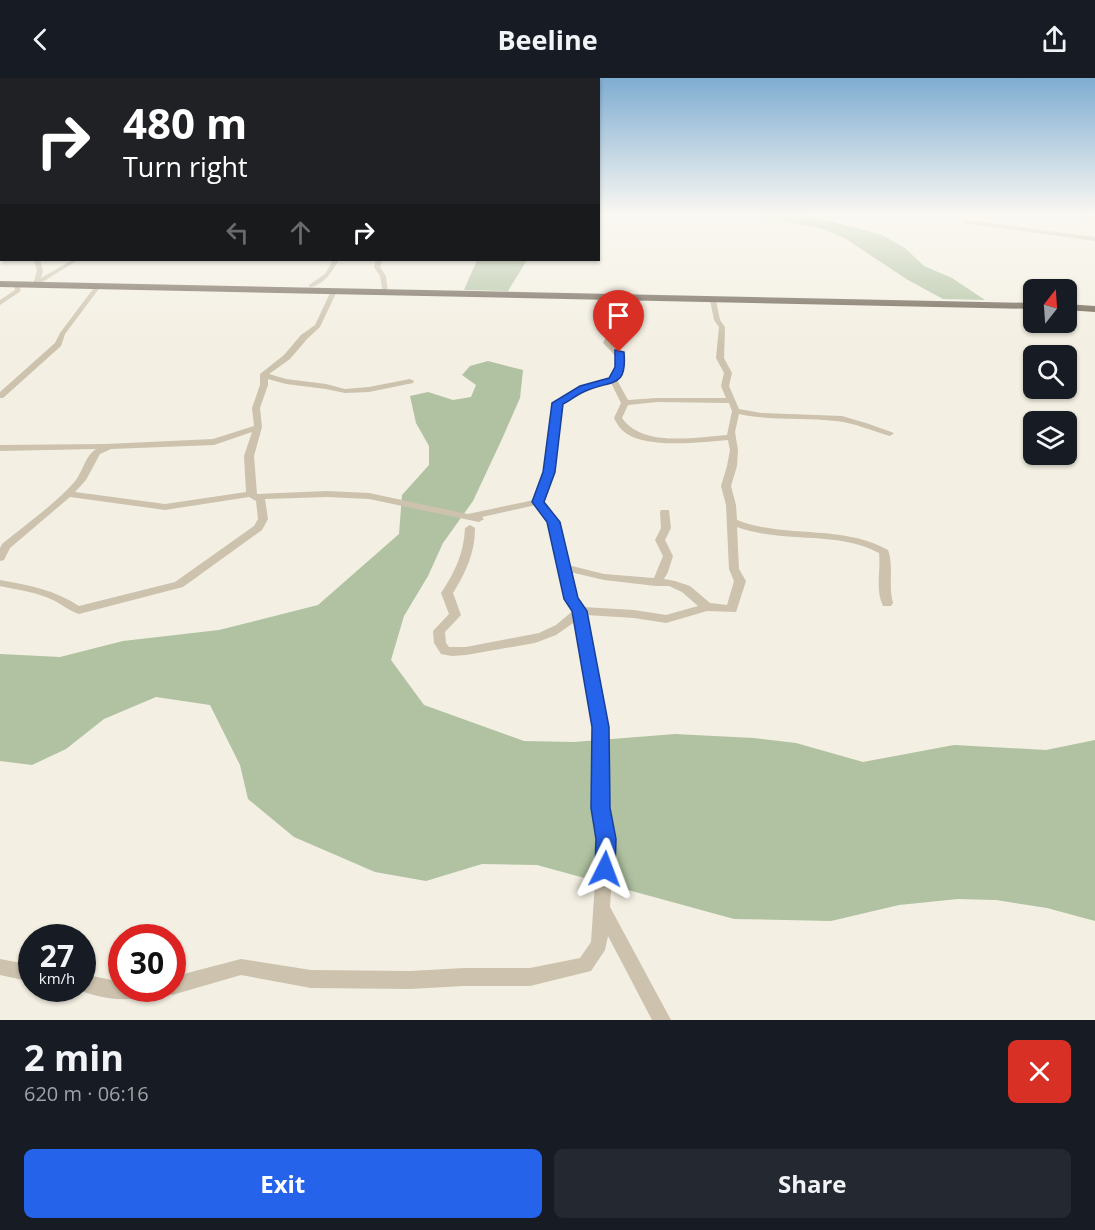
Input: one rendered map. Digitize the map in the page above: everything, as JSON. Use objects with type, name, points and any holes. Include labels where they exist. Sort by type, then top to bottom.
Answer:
[{"type":"highway","points":[[0,284],[1023,306]]},
{"type":"highway","points":[[1077,308],[1095,309]]},
{"type":"street","points":[[36,284],[40,271],[37,261]]},
{"type":"street","points":[[36,284],[73,261]]},
{"type":"street","points":[[311,286],[327,275],[335,261]]},
{"type":"street","points":[[379,261],[377,267],[383,276],[386,292]]},
{"type":"street","points":[[0,303],[18,291],[16,284]]},
{"type":"street","points":[[0,396],[58,344],[62,334],[98,286]]},
{"type":"street","points":[[264,374],[287,357],[304,337],[318,326],[334,291]]},
{"type":"street","points":[[538,502],[549,472],[557,403],[584,388],[613,380],[618,375],[621,357],[619,352],[607,343],[618,317],[618,297]]},
{"type":"street","points":[[469,523],[471,543],[465,562],[447,594],[455,615],[439,631],[440,643],[446,651],[462,653],[499,644],[537,640],[562,628],[579,611],[634,614],[666,619],[707,607],[732,609],[740,581],[734,569],[731,505],[726,486],[734,450],[732,436],[734,406],[725,386],[728,373],[720,358],[722,327],[717,320],[713,300]]},
{"type":"street","points":[[264,374],[278,381],[296,385],[332,386],[342,391],[366,390],[410,381]]},
{"type":"street","points":[[253,495],[249,456],[258,427],[256,408],[264,385],[264,374]]},
{"type":"street","points":[[613,380],[624,403],[618,418],[630,434],[645,438],[666,439],[732,436]]},
{"type":"street","points":[[624,403],[657,400],[734,406],[753,416],[834,418],[856,422],[890,434]]},
{"type":"street","points":[[0,448],[214,442],[258,427]]},
{"type":"street","points":[[0,558],[6,546],[68,494],[81,480],[96,452],[110,446]]},
{"type":"street","points":[[68,494],[165,507],[253,495],[369,496],[469,523],[538,502]]},
{"type":"street","points":[[0,583],[34,590],[66,601],[72,609],[80,610],[179,585],[258,528],[263,512],[261,500],[253,495]]},
{"type":"street","points":[[186,982],[241,967],[311,979],[410,981],[464,976],[530,977],[585,965],[598,944],[606,839],[601,808],[600,727],[579,611],[571,599],[566,568],[553,522],[538,502]]},
{"type":"street","points":[[656,583],[663,572],[668,556],[660,540],[666,528],[665,512]]},
{"type":"street","points":[[469,523],[479,519]]},
{"type":"street","points":[[732,522],[765,532],[854,540],[875,545],[884,552],[886,575],[882,590],[888,603]]},
{"type":"street","points":[[566,568],[604,577],[671,583],[686,589],[707,607]]},
{"type":"street","points":[[601,906],[662,1020]]},
{"type":"street","points":[[0,967],[18,971]]},
{"type":"green space","points":[[873,257],[914,257],[924,266],[952,278],[985,300],[943,299]]},
{"type":"green space","points":[[477,261],[526,261],[508,291],[464,290]]},
{"type":"green space","points":[[488,361],[523,370],[520,398],[473,501],[443,543],[428,576],[404,616],[391,660],[424,705],[524,741],[574,742],[675,734],[754,738],[796,743],[863,762],[954,745],[1046,750],[1095,740],[1095,921],[1047,908],[996,900],[958,899],[899,905],[831,921],[734,919],[537,865],[482,864],[426,881],[375,872],[294,837],[248,799],[240,765],[210,705],[156,697],[104,719],[66,749],[32,765],[0,761],[0,654],[60,657],[123,641],[219,630],[318,605],[399,534],[402,495],[429,465],[429,446],[416,423],[410,396],[428,392],[453,400],[471,397],[476,385],[462,375],[470,366]]},
{"type":"building","points":[[624,304],[638,304],[639,313],[625,312]]},
{"type":"route","points":[[605,869],[606,839],[601,808],[600,727],[588,653],[579,611],[571,599],[566,568],[553,522],[538,502],[549,472],[557,403],[569,394],[613,380],[618,375],[620,367],[619,352]]}]
